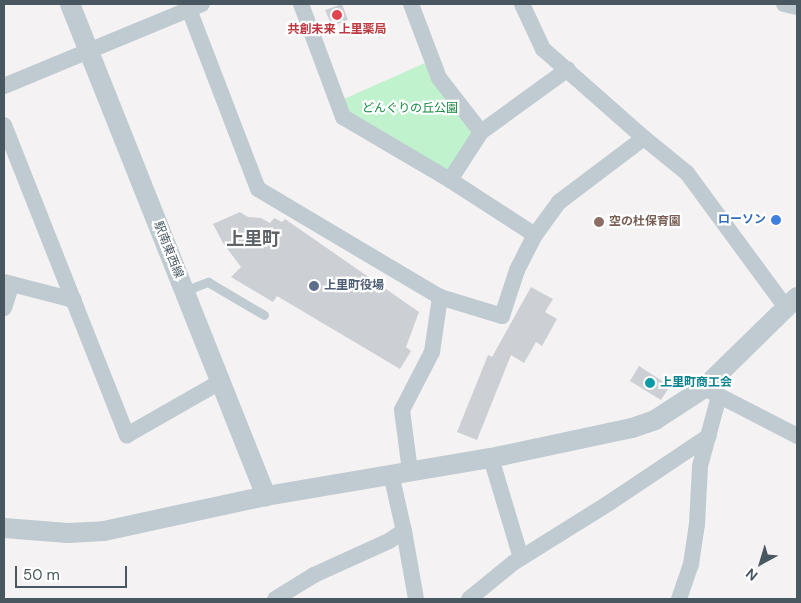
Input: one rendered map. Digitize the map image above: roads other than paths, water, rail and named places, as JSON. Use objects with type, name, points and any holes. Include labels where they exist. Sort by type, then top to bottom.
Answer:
[{"type":"street","name":"駅南東西線","points":[[70,4],[266,496]]},
{"type":"street","points":[[301,4],[343,117],[450,180],[535,235]]},
{"type":"street","points":[[411,4],[439,78],[481,132]]},
{"type":"street","points":[[4,528],[68,533],[104,531],[266,496],[491,458],[632,428],[655,420],[712,392],[792,302],[687,173],[644,138],[568,69],[543,49],[522,4]]},
{"type":"street","points":[[784,4],[797,7]]},
{"type":"street","points":[[4,86],[193,5],[258,189],[440,297],[502,316],[517,270],[535,235],[559,202],[644,138]]},
{"type":"street","points":[[450,180],[481,132],[568,69]]},
{"type":"street","points":[[4,125],[127,435],[220,382]]},
{"type":"street","points":[[4,308],[8,283],[74,300]]},
{"type":"street","points":[[416,599],[404,530],[400,472],[402,410],[432,352],[440,297]]},
{"type":"street","points":[[712,392],[797,436]]},
{"type":"street","points":[[679,599],[691,564],[697,524],[700,466],[709,436],[712,392]]},
{"type":"street","points":[[469,599],[521,558],[609,503],[709,436]]},
{"type":"street","points":[[491,458],[521,558]]},
{"type":"street","points":[[275,599],[314,575],[389,540],[404,530]]},
{"type":"lane","points":[[184,291],[208,282],[264,316]]},
{"type":"place","name":"共創未来 上里薬局","points":[[337,15]]},
{"type":"place","name":"ローソン","points":[[776,220]]},
{"type":"place","name":"空の杜保育園","points":[[599,222]]},
{"type":"place","name":"上里町役場","points":[[314,286]]},
{"type":"place","name":"上里町商工会","points":[[650,383]]},
{"type":"district","name":"上里町","points":[[253,239]]},
{"type":"park label","name":"どんぐりの丘公園","points":[[410,109]]}]
